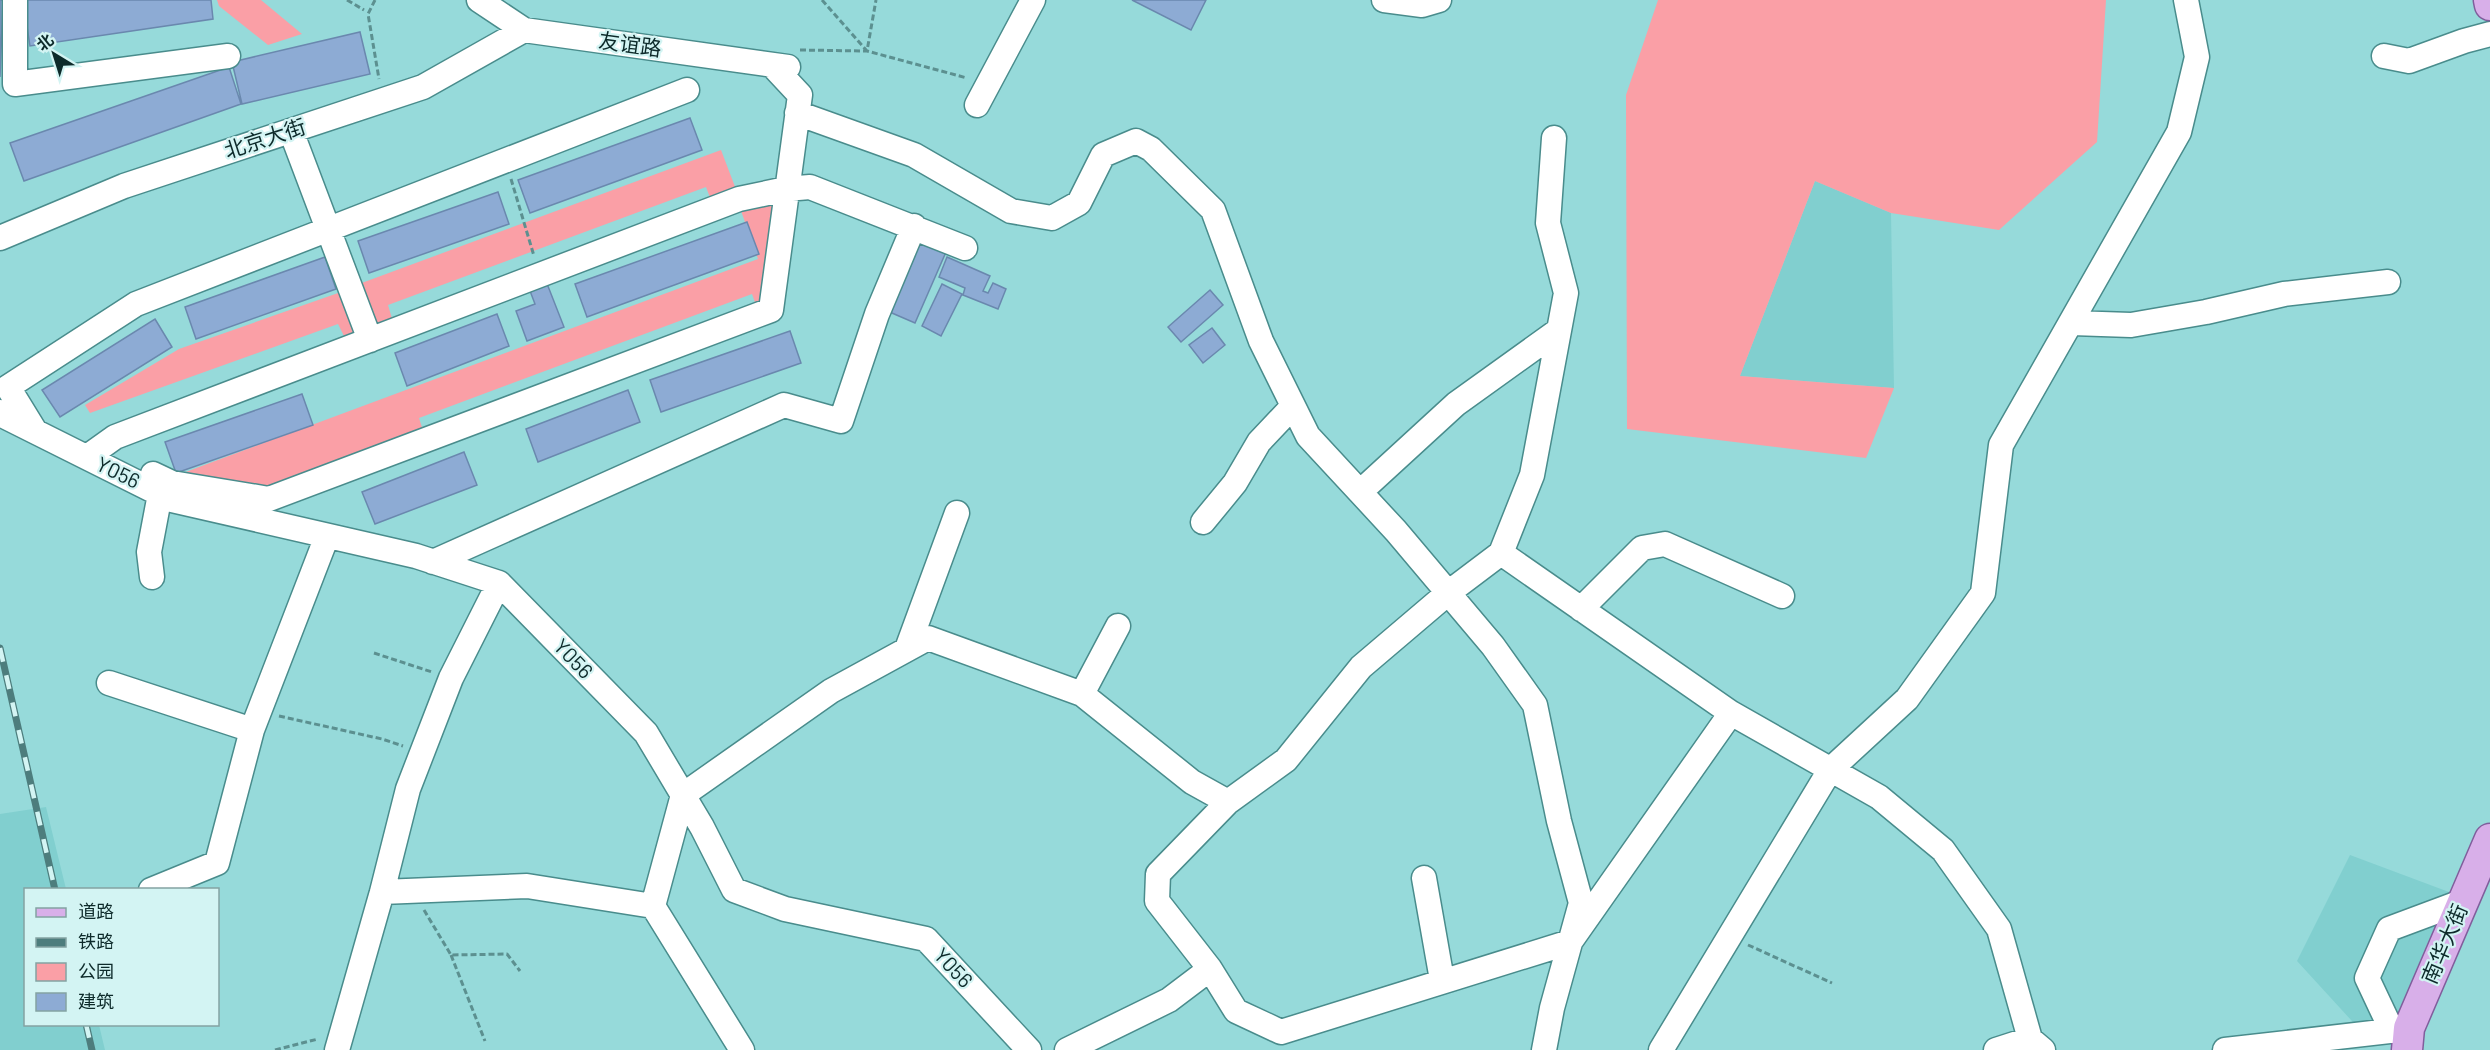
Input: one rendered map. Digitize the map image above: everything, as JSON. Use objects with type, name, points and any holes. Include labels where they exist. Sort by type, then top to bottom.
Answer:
[{"type":"main road","points":[[2489,0],[2490,5]]},
{"type":"main road","name":"南华大街","points":[[2403,1036],[2489,846]]},
{"type":"street","points":[[15,0],[15,84],[228,56]]},
{"type":"street","name":"友谊路","points":[[479,0],[524,30],[784,60]]},
{"type":"street","points":[[977,105],[1033,0]]},
{"type":"street","points":[[1384,0],[1422,5],[1439,0]]},
{"type":"street","points":[[1662,1050],[1830,770],[1907,699],[1983,593],[2001,445],[2179,132],[2197,57],[2186,0]]},
{"type":"street","name":"北京大街","points":[[0,238],[124,186],[423,87],[524,30]]},
{"type":"street","points":[[2385,56],[2409,61],[2464,40],[2490,34]]},
{"type":"street","points":[[93,453],[172,483],[269,499],[771,310],[800,95],[784,60]]},
{"type":"street","points":[[34,431],[8,387],[136,304],[687,90]]},
{"type":"street","points":[[797,113],[914,155],[1011,211],[1052,218],[1079,203],[1103,155],[1136,141],[1151,149],[1213,210],[1261,341],[1308,436],[1360,492],[1493,646],[1534,705],[1559,820],[1581,903],[1544,1050]]},
{"type":"street","points":[[291,131],[370,340]]},
{"type":"street","points":[[1554,138],[1548,223],[1566,293],[1532,475],[1501,553],[1448,593],[1361,667],[1286,760],[1228,802],[1158,874],[1157,900],[1210,969],[1236,1011],[1281,1032],[1570,942],[1731,713]]},
{"type":"street","points":[[93,453],[115,437],[739,199],[786,189],[810,187],[965,248]]},
{"type":"street","points":[[433,562],[784,405],[841,421],[877,314],[914,226]]},
{"type":"street","points":[[2072,323],[2131,325],[2206,312],[2283,294],[2388,282]]},
{"type":"street","points":[[1360,492],[1456,404],[1559,330]]},
{"type":"street","points":[[1203,522],[1235,483],[1259,442],[1293,406]]},
{"type":"street","name":"Y056","points":[[1,414],[34,431],[93,453],[172,500],[433,562],[499,583],[645,733],[683,795],[734,890],[785,909],[926,939],[1029,1050]]},
{"type":"street","points":[[152,577],[149,552],[160,494]]},
{"type":"street","points":[[907,649],[957,513]]},
{"type":"street","points":[[156,888],[217,863],[256,721],[327,536]]},
{"type":"street","points":[[1581,609],[1642,548],[1665,544],[1782,596]]},
{"type":"street","points":[[1501,553],[1731,713],[1879,797],[1943,850],[1999,929],[2037,1044],[1996,1050]]},
{"type":"street","points":[[340,1041],[408,789],[451,678],[499,583]]},
{"type":"street","points":[[1082,694],[1118,626]]},
{"type":"street","points":[[742,1050],[653,906],[683,795],[831,691],[928,638],[1082,694],[1191,782],[1228,802]]},
{"type":"street","points":[[109,683],[256,721]]},
{"type":"street","points":[[1424,878],[1442,980]]},
{"type":"street","points":[[382,892],[527,886],[653,906]]},
{"type":"street","points":[[2225,1050],[2403,1036],[2367,978],[2389,928],[2464,901]]},
{"type":"street","points":[[1067,1050],[1169,999],[1210,969]]},
{"type":"path","points":[[347,0],[364,10]]},
{"type":"path","points":[[375,0],[368,14],[381,87]]},
{"type":"path","points":[[822,0],[867,51]]},
{"type":"path","points":[[867,51],[876,0]]},
{"type":"path","points":[[784,60],[867,51],[989,84]]},
{"type":"path","points":[[505,161],[540,275]]},
{"type":"path","points":[[374,653],[451,678]]},
{"type":"path","points":[[256,721],[382,739],[422,753]]},
{"type":"path","points":[[412,891],[451,955],[485,1041]]},
{"type":"path","points":[[1730,937],[1832,982]]},
{"type":"path","points":[[451,955],[507,954],[520,971]]},
{"type":"path","points":[[275,1050],[340,1041]]},
{"type":"shaded area","points":[[1815,181],[1891,213],[1894,388],[1740,376]]},
{"type":"shaded area","points":[[46,807],[66,888],[24,888],[24,1026],[99,1026],[105,1050],[0,1050],[0,814]]},
{"type":"shaded area","points":[[2350,855],[2449,892],[2400,1014],[2373,1044],[2297,961]]},
{"type":"green space","points":[[217,0],[261,0],[302,34],[268,45],[219,6]]},
{"type":"green space","points":[[1658,0],[2106,0],[2097,142],[1999,230],[1891,213],[1815,181],[1740,376],[1894,388],[1866,458],[1627,429],[1626,95]]},
{"type":"green space","points":[[721,150],[737,192],[711,200],[706,187],[388,305],[393,322],[382,325],[373,322],[359,284]]},
{"type":"green space","points":[[771,201],[776,207],[765,293],[757,308],[752,294],[419,418],[424,434],[268,494],[175,476],[758,259],[740,208]]},
{"type":"green space","points":[[341,292],[354,331],[346,340],[338,324],[90,413],[85,405],[179,349]]},
{"type":"building","points":[[0,0],[3,0],[0,77]]},
{"type":"building","points":[[23,0],[211,0],[213,19],[30,46]]},
{"type":"building","points":[[1132,0],[1206,0],[1191,30]]},
{"type":"building","points":[[360,32],[370,74],[242,104],[232,62]]},
{"type":"building","points":[[229,67],[241,104],[24,181],[10,143]]},
{"type":"building","points":[[690,118],[702,150],[530,213],[518,180]]},
{"type":"building","points":[[498,192],[509,224],[369,273],[358,241]]},
{"type":"building","points":[[747,222],[759,254],[587,317],[575,284]]},
{"type":"building","points":[[916,239],[946,252],[915,323],[885,310]]},
{"type":"building","points":[[325,257],[336,289],[196,339],[185,307]]},
{"type":"building","points":[[947,257],[990,276],[983,291],[988,293],[993,283],[1006,289],[998,309],[963,295],[965,288],[939,277]]},
{"type":"building","points":[[544,276],[564,327],[527,341],[516,311],[535,304],[527,283]]},
{"type":"building","points":[[942,284],[962,294],[941,336],[922,326]]},
{"type":"building","points":[[1210,290],[1223,305],[1181,342],[1168,327]]},
{"type":"building","points":[[497,314],[509,346],[407,386],[395,353]]},
{"type":"building","points":[[155,319],[172,347],[60,417],[42,390]]},
{"type":"building","points":[[1212,328],[1225,345],[1203,363],[1189,345]]},
{"type":"building","points":[[790,331],[801,363],[661,412],[650,380]]},
{"type":"building","points":[[628,390],[640,422],[538,462],[526,429]]},
{"type":"building","points":[[302,394],[313,425],[176,473],[165,442]]},
{"type":"building","points":[[464,452],[477,485],[375,524],[362,492]]},
{"type":"railway","points":[[0,648],[55,888]]},
{"type":"railway","points":[[86,1026],[92,1050]]}]
